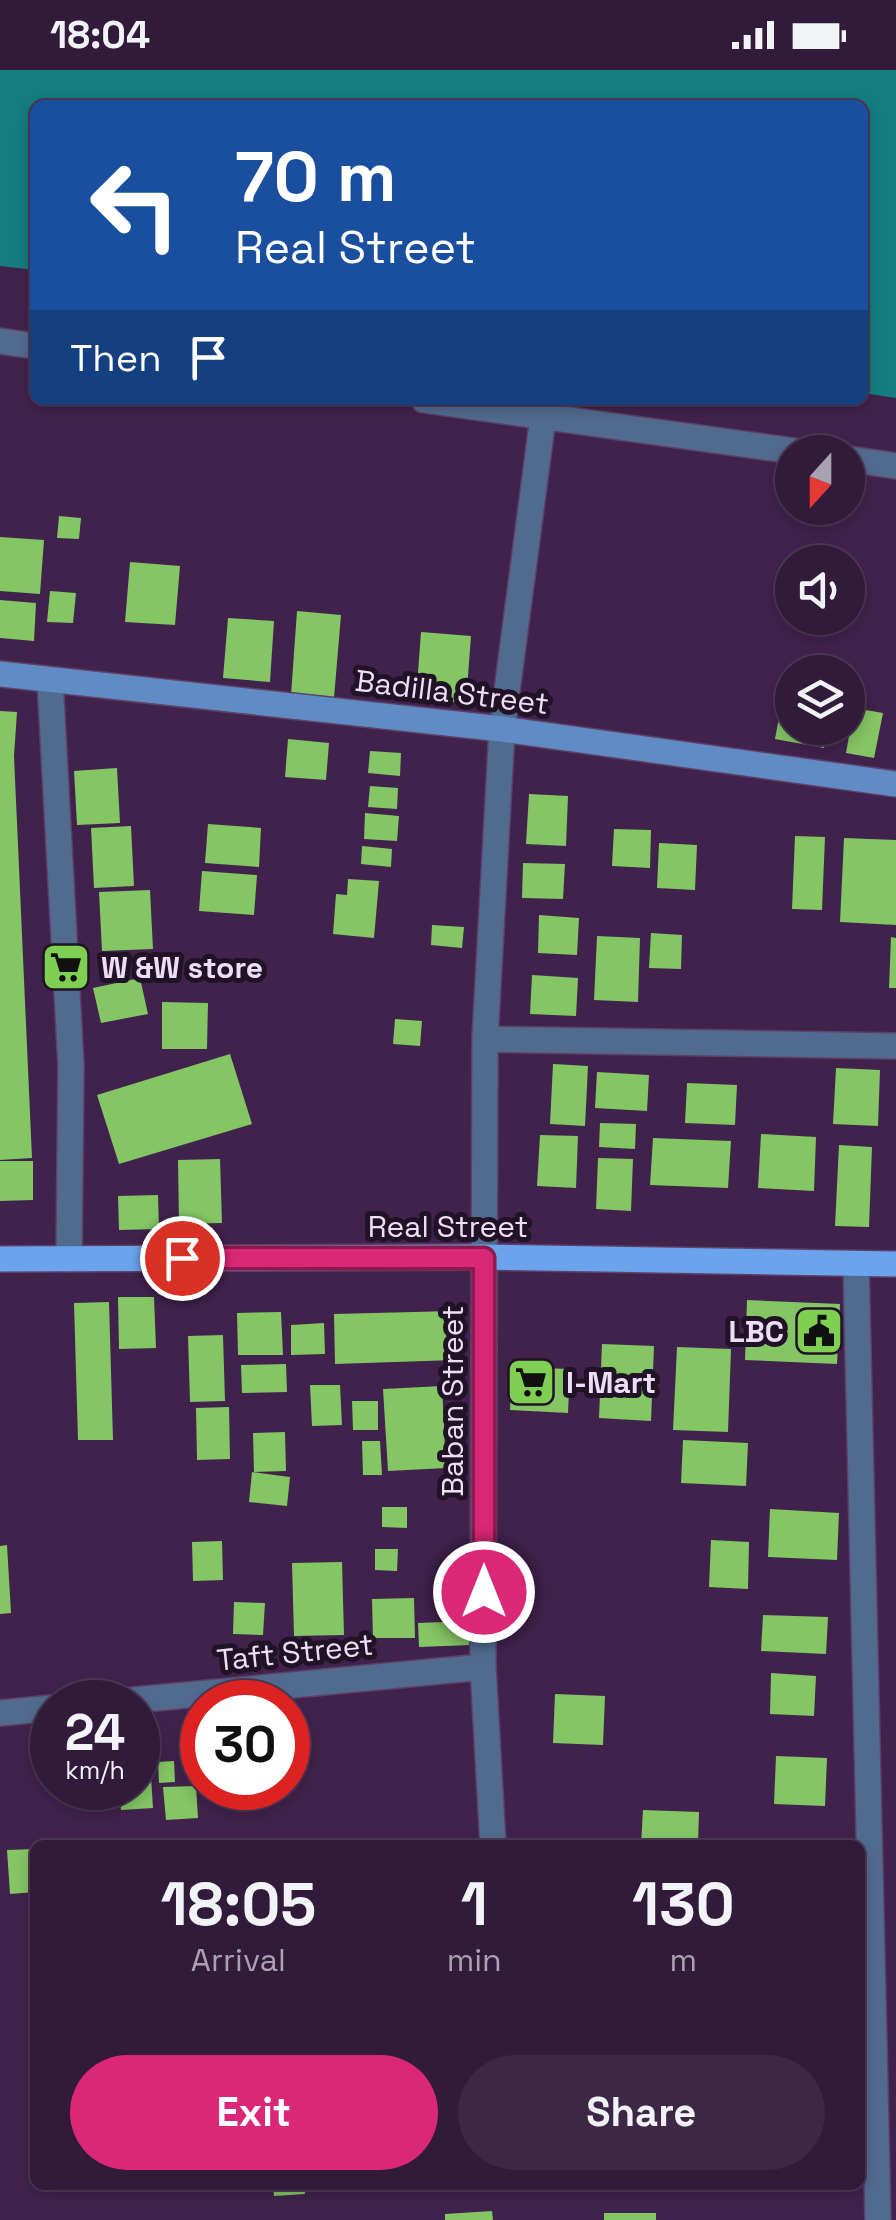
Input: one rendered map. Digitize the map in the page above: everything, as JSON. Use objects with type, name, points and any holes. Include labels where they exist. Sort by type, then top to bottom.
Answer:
[{"type":"main road","name":"Real Street","points":[[0,1259],[484,1258],[896,1264]]},
{"type":"street","points":[[0,341],[30,345]]},
{"type":"street","points":[[459,405],[775,448]]},
{"type":"street","name":"Baban Street","points":[[492,1840],[484,1667],[486,1039],[502,729],[544,417]]},
{"type":"street","points":[[865,461],[896,466]]},
{"type":"street","name":"Badilla Street","points":[[0,674],[502,729],[896,784]]},
{"type":"street","points":[[50,680],[71,1066],[69,1259]]},
{"type":"street","points":[[486,1039],[896,1046]]},
{"type":"street","points":[[856,1264],[878,2220]]},
{"type":"street","name":"Taft Street","points":[[160,1698],[484,1667]]},
{"type":"street","points":[[0,1713],[30,1710]]},
{"type":"shaded area","points":[[0,70],[896,70],[896,398],[868,394],[868,100],[30,100],[30,269],[0,266]]},
{"type":"building","points":[[59,516],[81,518],[79,539],[57,538]]},
{"type":"building","points":[[0,537],[44,540],[40,594],[0,591]]},
{"type":"building","points":[[130,562],[180,566],[175,625],[125,622]]},
{"type":"building","points":[[50,591],[76,593],[73,623],[47,622]]},
{"type":"building","points":[[0,600],[36,603],[34,641],[0,638]]},
{"type":"building","points":[[297,611],[341,615],[334,698],[291,695]]},
{"type":"building","points":[[228,618],[274,621],[270,682],[223,678]]},
{"type":"building","points":[[421,632],[471,636],[466,703],[416,699]]},
{"type":"building","points":[[865,710],[883,713],[874,758],[846,753],[847,745],[865,745]]},
{"type":"building","points":[[0,711],[17,712],[14,756],[32,1158],[0,1160]]},
{"type":"building","points":[[288,739],[329,743],[326,780],[285,777]]},
{"type":"building","points":[[370,751],[401,753],[400,776],[368,773]]},
{"type":"building","points":[[117,768],[120,823],[77,825],[74,771]]},
{"type":"building","points":[[370,786],[398,788],[397,809],[368,807]]},
{"type":"building","points":[[529,794],[568,796],[566,846],[526,844]]},
{"type":"building","points":[[365,813],[399,816],[397,841],[364,839]]},
{"type":"building","points":[[208,824],[261,828],[259,867],[205,863]]},
{"type":"building","points":[[131,826],[134,886],[94,888],[91,828]]},
{"type":"building","points":[[614,829],[651,830],[650,868],[612,866]]},
{"type":"building","points":[[795,836],[825,837],[822,910],[792,909]]},
{"type":"building","points":[[844,838],[896,840],[896,925],[840,922]]},
{"type":"building","points":[[659,843],[697,845],[695,890],[657,888]]},
{"type":"building","points":[[362,846],[392,849],[391,867],[361,864]]},
{"type":"building","points":[[523,863],[565,864],[563,899],[522,898]]},
{"type":"building","points":[[202,871],[257,875],[254,915],[199,911]]},
{"type":"building","points":[[348,879],[379,881],[374,938],[333,934],[336,894],[347,895]]},
{"type":"building","points":[[150,890],[153,949],[102,951],[99,892]]},
{"type":"building","points":[[539,915],[579,918],[577,955],[538,953]]},
{"type":"building","points":[[432,925],[464,927],[462,948],[431,945]]},
{"type":"building","points":[[651,933],[682,935],[681,969],[649,968]]},
{"type":"building","points":[[597,936],[640,938],[638,1002],[594,1000]]},
{"type":"building","points":[[891,937],[896,938],[896,988],[889,988]]},
{"type":"building","points":[[532,975],[578,978],[576,1016],[530,1014]]},
{"type":"building","points":[[140,978],[148,1014],[101,1023],[93,988]]},
{"type":"building","points":[[162,1002],[208,1003],[207,1049],[162,1049]]},
{"type":"building","points":[[395,1019],[422,1021],[420,1046],[393,1044]]},
{"type":"building","points":[[230,1054],[252,1124],[119,1164],[97,1095]]},
{"type":"building","points":[[553,1064],[588,1066],[585,1126],[550,1124]]},
{"type":"building","points":[[836,1068],[880,1070],[878,1126],[833,1124]]},
{"type":"building","points":[[597,1072],[649,1075],[647,1111],[595,1108]]},
{"type":"building","points":[[687,1083],[737,1085],[735,1125],[685,1123]]},
{"type":"building","points":[[600,1123],[636,1124],[635,1149],[599,1147]]},
{"type":"building","points":[[761,1134],[816,1137],[814,1191],[758,1188]]},
{"type":"building","points":[[540,1135],[578,1136],[576,1188],[537,1186]]},
{"type":"building","points":[[653,1138],[731,1141],[728,1188],[650,1185]]},
{"type":"building","points":[[839,1145],[872,1147],[869,1227],[835,1226]]},
{"type":"building","points":[[598,1158],[633,1159],[631,1211],[596,1209]]},
{"type":"building","points":[[220,1159],[222,1223],[179,1224],[178,1160]]},
{"type":"building","points":[[0,1161],[33,1161],[33,1200],[0,1201]]},
{"type":"building","points":[[158,1195],[159,1229],[119,1230],[118,1196]]},
{"type":"building","points":[[118,1297],[154,1297],[156,1348],[119,1349]]},
{"type":"building","points":[[747,1300],[840,1304],[837,1364],[745,1360]]},
{"type":"building","points":[[109,1302],[113,1440],[78,1440],[74,1303]]},
{"type":"building","points":[[454,1311],[455,1360],[335,1364],[334,1314]]},
{"type":"building","points":[[281,1312],[283,1355],[238,1355],[237,1313]]},
{"type":"building","points":[[324,1323],[325,1354],[291,1355],[291,1325]]},
{"type":"building","points":[[223,1335],[225,1401],[190,1402],[188,1336]]},
{"type":"building","points":[[602,1344],[654,1346],[651,1421],[599,1418]]},
{"type":"building","points":[[677,1347],[731,1349],[728,1432],[673,1430]]},
{"type":"building","points":[[286,1364],[287,1392],[242,1393],[241,1365]]},
{"type":"building","points":[[512,1367],[570,1369],[568,1413],[510,1410]]},
{"type":"building","points":[[310,1385],[340,1385],[342,1425],[312,1426]]},
{"type":"building","points":[[442,1386],[446,1468],[388,1471],[383,1389]]},
{"type":"building","points":[[352,1401],[378,1401],[378,1430],[353,1430]]},
{"type":"building","points":[[229,1407],[230,1459],[197,1460],[196,1408]]},
{"type":"building","points":[[285,1432],[286,1471],[254,1472],[253,1433]]},
{"type":"building","points":[[683,1440],[748,1443],[746,1486],[681,1483]]},
{"type":"building","points":[[362,1441],[380,1441],[382,1475],[363,1475]]},
{"type":"building","points":[[252,1472],[290,1477],[287,1506],[249,1502]]},
{"type":"building","points":[[382,1507],[407,1507],[407,1528],[382,1527]]},
{"type":"building","points":[[770,1509],[839,1513],[837,1560],[768,1557]]},
{"type":"building","points":[[711,1540],[749,1542],[748,1589],[709,1587]]},
{"type":"building","points":[[222,1541],[223,1580],[193,1581],[192,1542]]},
{"type":"building","points":[[7,1545],[11,1613],[0,1614],[0,1546]]},
{"type":"building","points":[[375,1549],[398,1549],[397,1571],[375,1570]]},
{"type":"building","points":[[342,1562],[344,1635],[294,1636],[292,1563]]},
{"type":"building","points":[[414,1598],[415,1638],[373,1638],[372,1599]]},
{"type":"building","points":[[234,1602],[265,1603],[263,1635],[233,1634]]},
{"type":"building","points":[[763,1615],[828,1617],[826,1654],[761,1651]]},
{"type":"building","points":[[469,1621],[470,1645],[419,1647],[418,1623]]},
{"type":"building","points":[[771,1673],[816,1676],[814,1716],[770,1714]]},
{"type":"building","points":[[555,1694],[605,1696],[603,1745],[553,1743]]},
{"type":"building","points":[[776,1756],[827,1758],[825,1806],[774,1804]]},
{"type":"building","points":[[174,1761],[175,1782],[160,1783],[160,1762]]},
{"type":"building","points":[[180,1786],[180,1810],[198,1810],[198,1818],[166,1820],[163,1787]]},
{"type":"building","points":[[643,1810],[699,1812],[698,1840],[641,1840]]},
{"type":"building","points":[[30,1849],[30,1892],[10,1894],[7,1850]]},
{"type":"building","points":[[273,2190],[305,2190],[305,2194],[274,2196]]},
{"type":"building","points":[[492,2211],[493,2220],[445,2220],[445,2214]]},
{"type":"building","points":[[604,2213],[656,2213],[656,2220],[604,2220]]},
{"type":"place","name":"W &W store","points":[[66,967]]},
{"type":"place","name":"LBC","points":[[819,1331]]},
{"type":"place","name":"I-Mart","points":[[531,1382]]},
{"type":"route","points":[[182,1258],[484,1258],[484,1592]]}]
